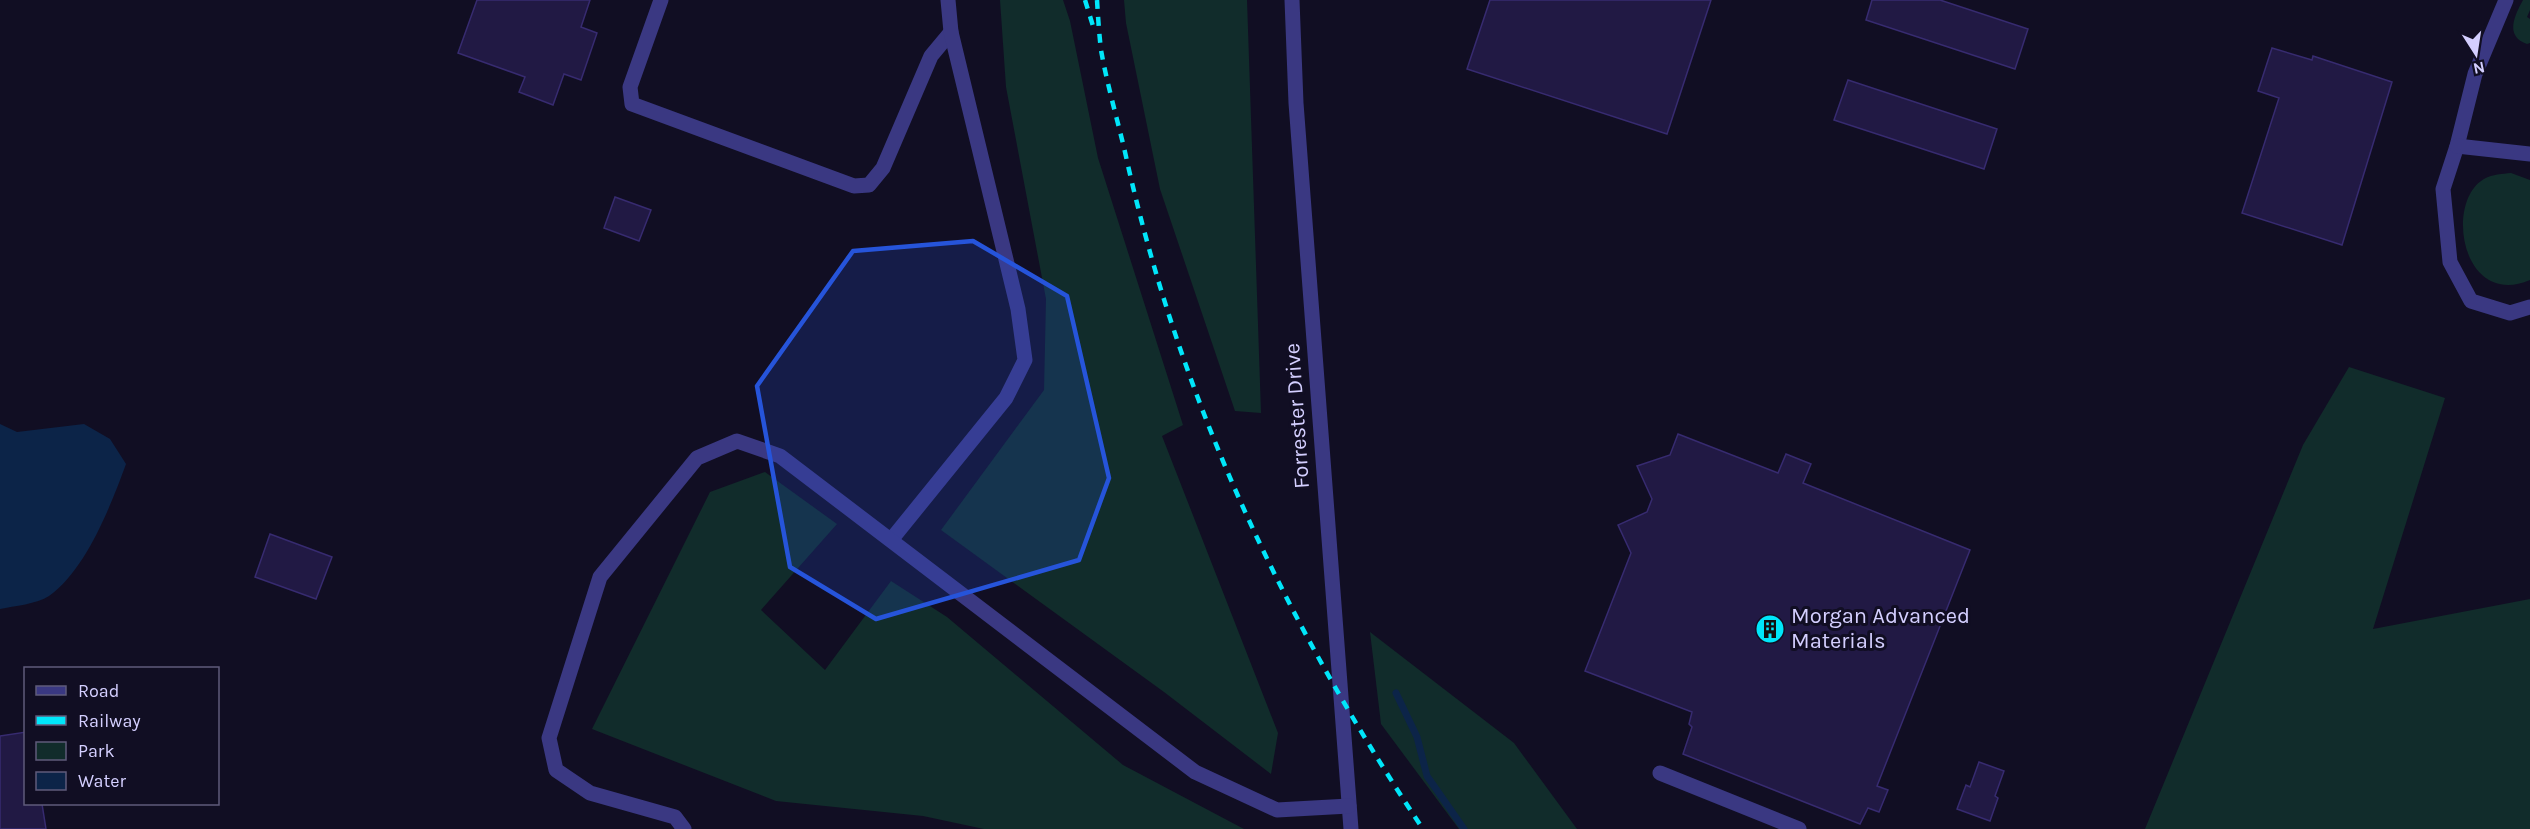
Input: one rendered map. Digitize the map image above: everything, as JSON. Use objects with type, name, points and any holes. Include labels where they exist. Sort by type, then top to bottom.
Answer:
[{"type":"street","points":[[661,0],[630,87],[632,104],[854,186],[868,185],[883,168],[932,56],[951,32]]},
{"type":"street","points":[[891,540],[1006,398],[1025,360],[1018,309],[951,32],[948,0]]},
{"type":"street","name":"Forrester Drive","points":[[1292,0],[1296,103],[1351,829]]},
{"type":"street","points":[[2506,0],[2475,74],[2457,146],[2443,189],[2450,262],[2471,301],[2510,313],[2530,307]]},
{"type":"street","points":[[2457,146],[2530,154]]},
{"type":"street","points":[[684,829],[675,817],[591,793],[556,770],[549,738],[600,576],[697,458],[736,441],[780,456],[1195,772],[1277,810],[1349,806]]},
{"type":"street","points":[[1660,773],[1799,829]]},
{"type":"highlighted area","points":[[973,241],[1067,296],[1109,478],[1079,560],[876,619],[790,567],[757,386],[853,251]]},
{"type":"green space","points":[[1000,0],[1063,0],[1070,21],[1098,158],[1183,425],[1162,436],[1278,733],[1271,774],[1164,692],[941,530],[1044,390],[1046,299],[1006,87]]},
{"type":"green space","points":[[1124,0],[1247,0],[1261,413],[1235,411],[1160,189],[1126,23]]},
{"type":"green space","points":[[2523,0],[2530,0],[2527,17],[2530,19],[2530,43],[2527,44],[2516,36],[2513,25]]},
{"type":"green space","points":[[2511,173],[2530,180],[2530,280],[2507,285],[2488,280],[2475,267],[2466,249],[2463,229],[2465,209],[2472,191],[2487,177]]},
{"type":"green space","points":[[2349,367],[2445,398],[2373,629],[2530,599],[2530,829],[2145,829],[2303,445]]},
{"type":"green space","points":[[765,472],[837,524],[761,610],[825,670],[891,581],[947,617],[1123,765],[1244,829],[984,829],[923,816],[776,801],[592,729],[710,492]]},
{"type":"green space","points":[[1370,632],[1514,743],[1577,829],[1459,829],[1381,724]]},
{"type":"water","points":[[0,424],[17,432],[84,424],[110,439],[126,464],[96,536],[75,570],[62,585],[44,599],[0,609]]},
{"type":"building","points":[[477,0],[590,0],[581,27],[597,33],[581,80],[564,74],[553,105],[519,92],[525,77],[458,53]]},
{"type":"building","points":[[1490,0],[1711,0],[1667,134],[1467,69]]},
{"type":"building","points":[[1872,0],[1940,0],[2028,29],[2015,69],[1866,20]]},
{"type":"building","points":[[2272,48],[2312,60],[2313,56],[2392,82],[2342,245],[2242,213],[2279,98],[2258,91]]},
{"type":"building","points":[[1848,80],[1997,129],[1984,169],[1834,120]]},
{"type":"building","points":[[615,197],[651,210],[639,241],[604,228]]},
{"type":"building","name":"Morgan Advanced Materials","points":[[1678,434],[1778,473],[1786,454],[1811,464],[1803,483],[1970,550],[1877,786],[1888,790],[1879,812],[1868,808],[1860,824],[1683,754],[1692,727],[1689,724],[1692,712],[1585,671],[1631,553],[1618,525],[1647,512],[1652,499],[1637,466],[1670,455]]},
{"type":"building","points":[[270,534],[332,557],[316,599],[255,577]]},
{"type":"building","points":[[24,732],[24,805],[42,805],[46,829],[0,829],[0,736]]},
{"type":"building","points":[[1979,762],[2004,771],[1995,796],[1998,798],[1990,821],[1957,809],[1966,785],[1970,787]]},
{"type":"waterway","points":[[1396,693],[1417,737],[1427,776],[1464,829]]},
{"type":"railway","points":[[1085,0],[1093,26]]},
{"type":"railway","points":[[1097,0],[1103,63],[1148,243],[1175,332],[1206,419],[1281,588],[1372,750],[1423,829]]},
{"type":"place","name":"Morgan Advanced Materials","points":[[1770,629]]}]
